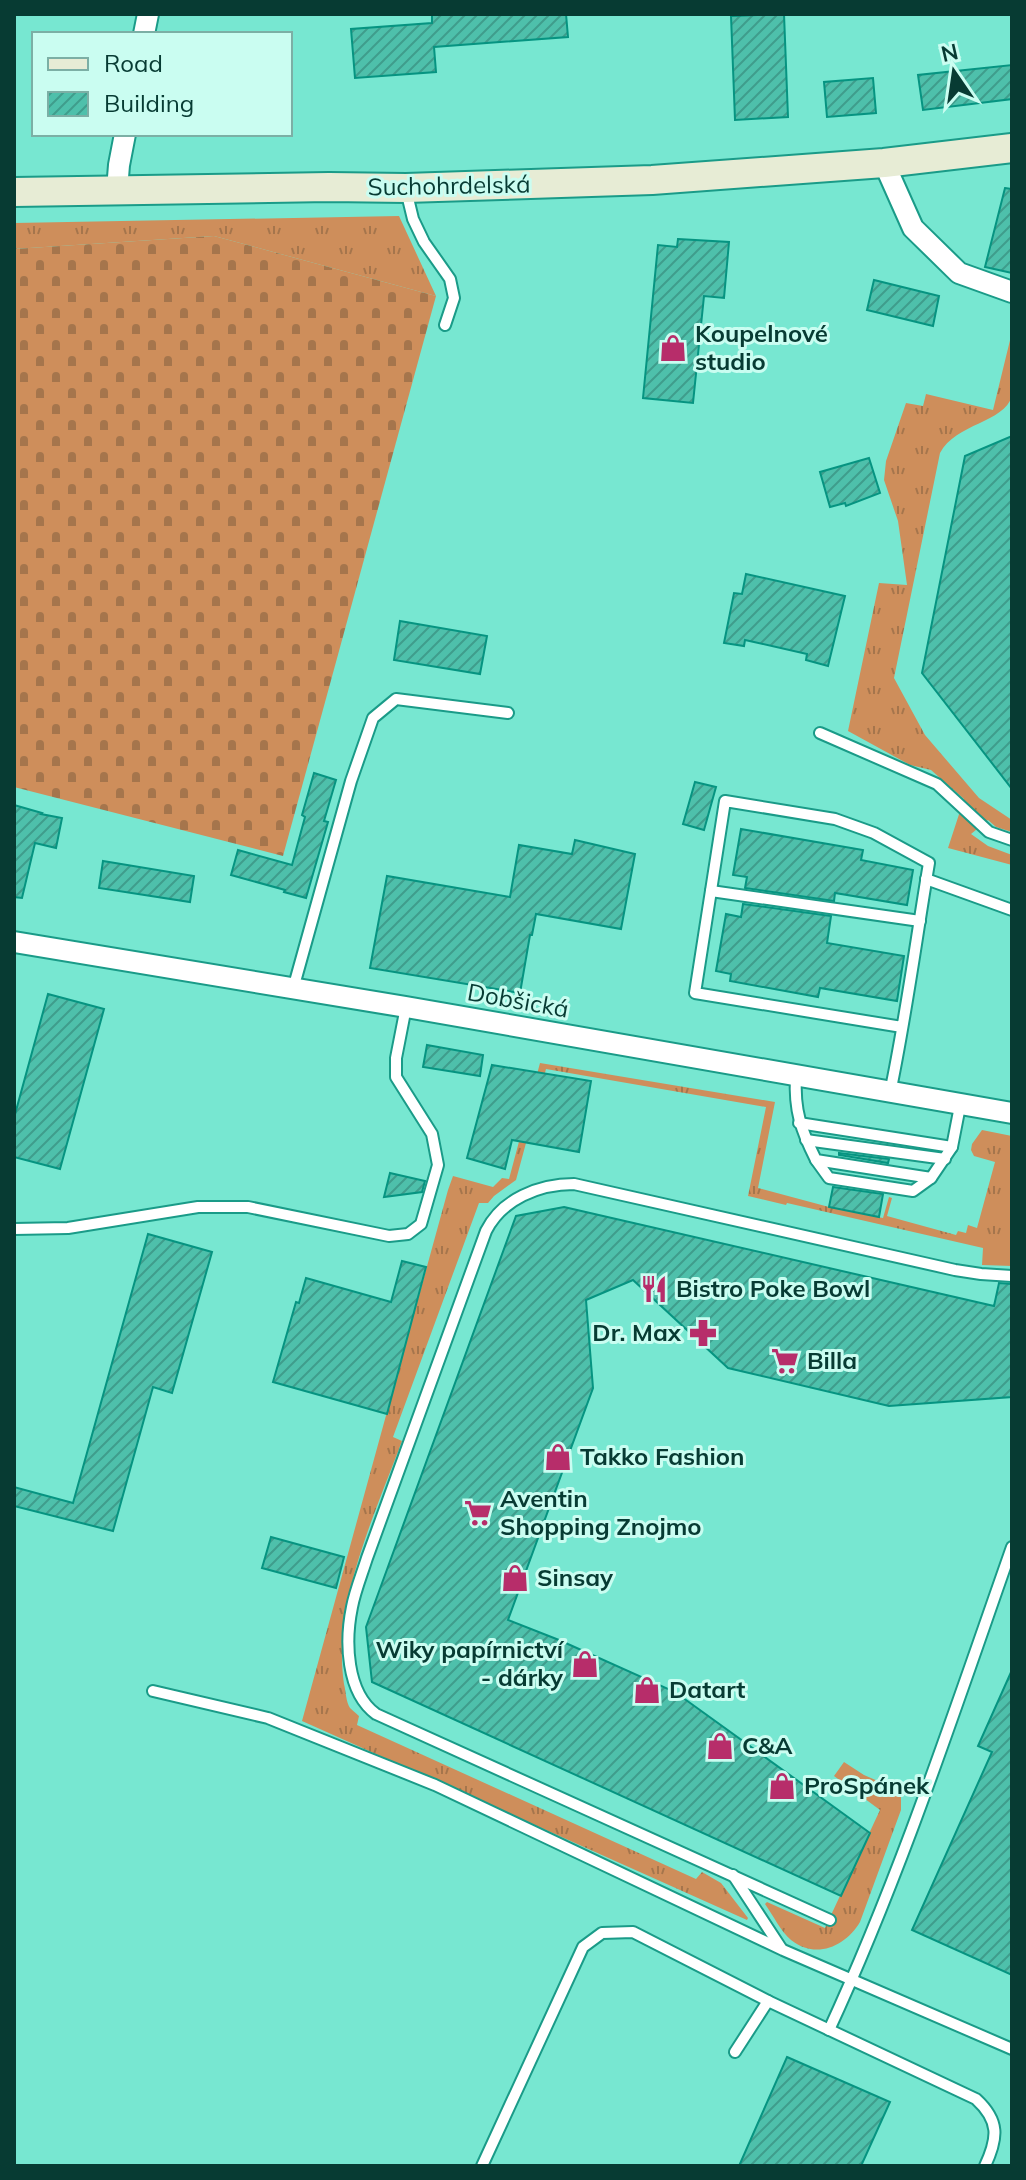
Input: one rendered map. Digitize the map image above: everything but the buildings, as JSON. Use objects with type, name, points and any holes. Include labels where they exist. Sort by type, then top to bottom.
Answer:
[{"type":"main road","name":"Suchohrdelská","points":[[14,192],[406,188],[652,180],[884,163],[1012,148]]},
{"type":"street","points":[[117,190],[125,136]]},
{"type":"street","points":[[884,163],[913,228],[959,273],[1012,292]]},
{"type":"street","name":"Dobšická","points":[[14,942],[1012,1113]]},
{"type":"lane","points":[[406,188],[413,219],[424,242],[450,279],[454,298],[445,325]]},
{"type":"lane","points":[[293,989],[351,781],[373,718],[396,699],[508,713]]},
{"type":"lane","points":[[820,733],[937,784],[989,832],[1012,840]]},
{"type":"lane","points":[[889,1093],[902,1027],[929,863],[874,833],[835,819],[725,801],[695,993],[902,1027]]},
{"type":"lane","points":[[926,879],[1012,910]]},
{"type":"lane","points":[[711,891],[920,921]]},
{"type":"lane","points":[[14,1229],[68,1228],[198,1207],[248,1207],[389,1236],[408,1234],[421,1224],[438,1165],[432,1134],[396,1077],[396,1058],[406,1007]]},
{"type":"lane","points":[[796,1077],[795,1100],[799,1123],[816,1160],[829,1178],[913,1191],[931,1178],[952,1147],[960,1106]]},
{"type":"lane","points":[[799,1123],[952,1147]]},
{"type":"lane","points":[[806,1140],[945,1159]]},
{"type":"lane","points":[[816,1160],[931,1178]]},
{"type":"lane","points":[[830,1920],[376,1714],[363,1702],[352,1682],[349,1636],[352,1607],[486,1231],[499,1211],[521,1197],[547,1186],[574,1184],[955,1270],[1012,1276]]},
{"type":"lane","points":[[829,2030],[852,1980],[924,1796],[1012,1547]]},
{"type":"lane","points":[[153,1691],[268,1718],[435,1785],[783,1950],[1012,2049]]},
{"type":"lane","points":[[733,1874],[783,1950]]},
{"type":"lane","points":[[482,2166],[583,1947],[602,1933],[633,1932],[768,2001],[976,2099],[989,2110],[995,2133],[985,2166]]},
{"type":"lane","points":[[735,2052],[768,2001]]},
{"type":"green space","points":[[399,216],[436,296],[214,236],[14,249],[14,223]]},
{"type":"green space","points":[[214,236],[436,296],[283,856],[14,787],[14,249]]},
{"type":"green space","points":[[1012,332],[1013,391],[1007,405],[990,418],[957,435],[940,453],[894,678],[925,735],[979,798],[1012,820],[1012,832],[996,827],[988,820],[971,834],[988,846],[1012,855],[1012,865],[948,848],[964,799],[931,770],[910,765],[848,731],[879,583],[907,585],[898,521],[884,480],[886,461],[906,403],[923,406],[926,394],[993,410]]},
{"type":"green space","points":[[540,1063],[775,1102],[758,1188],[883,1218],[889,1197],[892,1198],[887,1216],[956,1235],[958,1231],[966,1233],[968,1225],[977,1228],[995,1162],[974,1156],[972,1144],[982,1130],[1012,1136],[1012,1266],[982,1265],[983,1248],[748,1196],[766,1107],[546,1069],[516,1180],[488,1203],[479,1203],[393,1437],[402,1441],[358,1560],[344,1623],[344,1684],[349,1706],[359,1716],[357,1725],[696,1879],[702,1872],[721,1883],[747,1920],[302,1721],[453,1176],[493,1187],[502,1178],[509,1179]]},
{"type":"green space","points":[[844,1762],[894,1788],[901,1796],[901,1810],[860,1922],[839,1944],[830,1948],[810,1949],[787,1937],[765,1904],[767,1902],[825,1928],[880,1810],[834,1776]]},
{"type":"place","name":"Koupelnové studio","points":[[673,348]]},
{"type":"place","name":"Bistro Poke Bowl","points":[[654,1289]]},
{"type":"place","name":"Dr. Max","points":[[703,1333]]},
{"type":"place","name":"Billa","points":[[785,1361]]},
{"type":"place","name":"Takko Fashion","points":[[558,1457]]},
{"type":"place","name":"Aventin Shopping Znojmo","points":[[478,1513]]},
{"type":"place","name":"Sinsay","points":[[515,1578]]},
{"type":"place","name":"Wiky papírnictví - dárky","points":[[585,1664]]},
{"type":"place","name":"Datart","points":[[647,1690]]},
{"type":"place","name":"C&A","points":[[720,1746]]},
{"type":"place","name":"ProSpánek","points":[[782,1786]]}]
